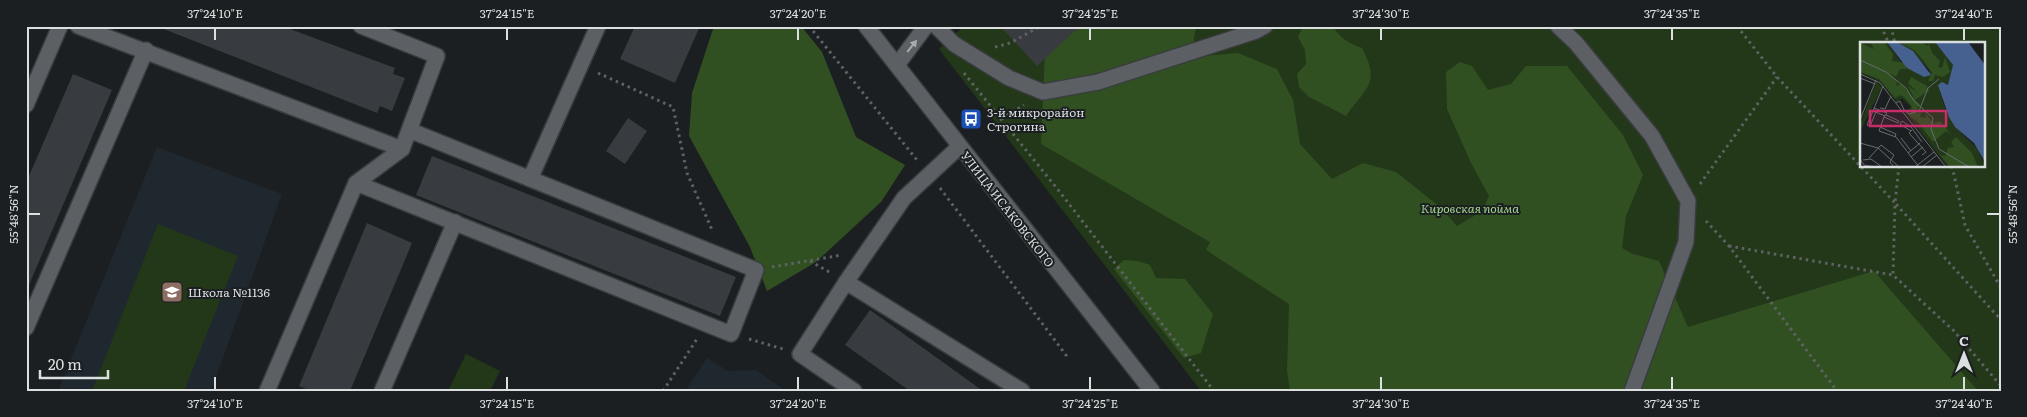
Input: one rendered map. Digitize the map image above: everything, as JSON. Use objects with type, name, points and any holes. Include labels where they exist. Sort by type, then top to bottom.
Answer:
[{"type":"street","points":[[26,105],[60,26]]},
{"type":"street","points":[[78,26],[146,50],[402,149]]},
{"type":"street","points":[[267,391],[356,183],[402,149],[437,56],[360,26]]},
{"type":"street","points":[[530,178],[598,26]]},
{"type":"street","name":"УЛИЦА ИСАКОВСКОГО","points":[[866,26],[1152,391]]},
{"type":"street","points":[[897,65],[926,26]]},
{"type":"street","points":[[936,26],[954,44],[1009,78],[1043,92],[1098,82],[1256,31],[1265,26]]},
{"type":"street","points":[[1558,26],[1576,43],[1652,136],[1688,200],[1686,242],[1632,391]]},
{"type":"street","points":[[26,328],[146,50]]},
{"type":"street","points":[[356,183],[731,334],[756,270],[409,130]]},
{"type":"street","points":[[854,391],[800,354],[846,282],[904,198],[959,147]]},
{"type":"street","points":[[382,391],[455,222]]},
{"type":"street","points":[[846,282],[1022,391]]},
{"type":"path","points":[[1041,26],[1010,43],[969,53],[962,72],[1059,191],[1214,391]]},
{"type":"path","points":[[1737,26],[1777,77],[1860,166]]},
{"type":"path","points":[[1882,26],[1888,42]]},
{"type":"path","points":[[1891,26],[1895,42]]},
{"type":"path","points":[[581,65],[673,107],[687,173],[724,257]]},
{"type":"path","points":[[1777,77],[1688,200],[1729,246],[1837,391]]},
{"type":"path","points":[[1862,168],[2001,320]]},
{"type":"path","points":[[1893,275],[1895,203],[1899,168]]},
{"type":"path","points":[[1952,168],[1965,225],[2001,288]]},
{"type":"path","points":[[1729,246],[1893,275],[1954,331],[2001,386]]},
{"type":"path","points":[[756,270],[810,261]]},
{"type":"path","points":[[663,391],[706,324]]},
{"type":"path","points":[[731,334],[800,354]]},
{"type":"shaded area","name":"Школа №1136","points":[[157,147],[282,194],[211,391],[58,391]]},
{"type":"shaded area","points":[[707,358],[728,371],[756,370],[786,391],[685,391]]},
{"type":"green space","points":[[714,26],[801,26],[822,52],[856,137],[905,165],[881,202],[816,262],[767,291],[750,247],[689,136],[692,93]]},
{"type":"green space","name":"Кировская пойма","points":[[964,26],[2001,26],[2001,391],[1201,391],[939,49]]},
{"type":"green space","points":[[1046,26],[1196,26],[1191,57],[1238,53],[1277,69],[1293,100],[1300,144],[1332,179],[1363,163],[1396,172],[1440,207],[1457,226],[1482,211],[1489,196],[1471,163],[1447,109],[1446,72],[1460,62],[1472,66],[1488,90],[1511,84],[1526,66],[1567,66],[1623,135],[1643,175],[1626,216],[1622,248],[1633,254],[1659,261],[1688,327],[1874,271],[1978,391],[1290,391],[1287,371],[1289,304],[1206,250],[1210,242],[1041,144]]},
{"type":"green space","points":[[1303,26],[1333,26],[1345,40],[1362,48],[1368,60],[1371,78],[1369,85],[1346,116],[1309,97],[1299,87],[1297,74],[1306,64],[1305,50],[1298,37]]},
{"type":"green space","points":[[158,224],[238,256],[184,391],[92,391]]},
{"type":"green space","points":[[1124,260],[1138,261],[1150,265],[1156,278],[1185,279],[1213,314],[1201,353],[1184,358],[1114,269]]},
{"type":"green space","points":[[466,354],[500,371],[490,391],[448,391]]},
{"type":"building","points":[[156,26],[282,26],[395,68],[393,74],[405,78],[392,111],[380,106],[377,113]]},
{"type":"building","points":[[635,26],[700,26],[675,83],[620,59]]},
{"type":"building","points":[[1000,26],[1080,26],[1037,66]]},
{"type":"building","points":[[73,74],[112,90],[26,292],[26,183]]},
{"type":"building","points":[[628,118],[647,131],[625,164],[606,151]]},
{"type":"building","points":[[432,156],[736,277],[720,316],[416,195]]},
{"type":"building","points":[[367,223],[412,243],[350,391],[310,391],[299,386]]},
{"type":"building","points":[[870,310],[983,391],[910,391],[845,345]]},
{"type":"place","name":"3-й микрорайон Строгина","points":[[971,119]]},
{"type":"place","name":"Школа №1136","points":[[172,292]]}]
